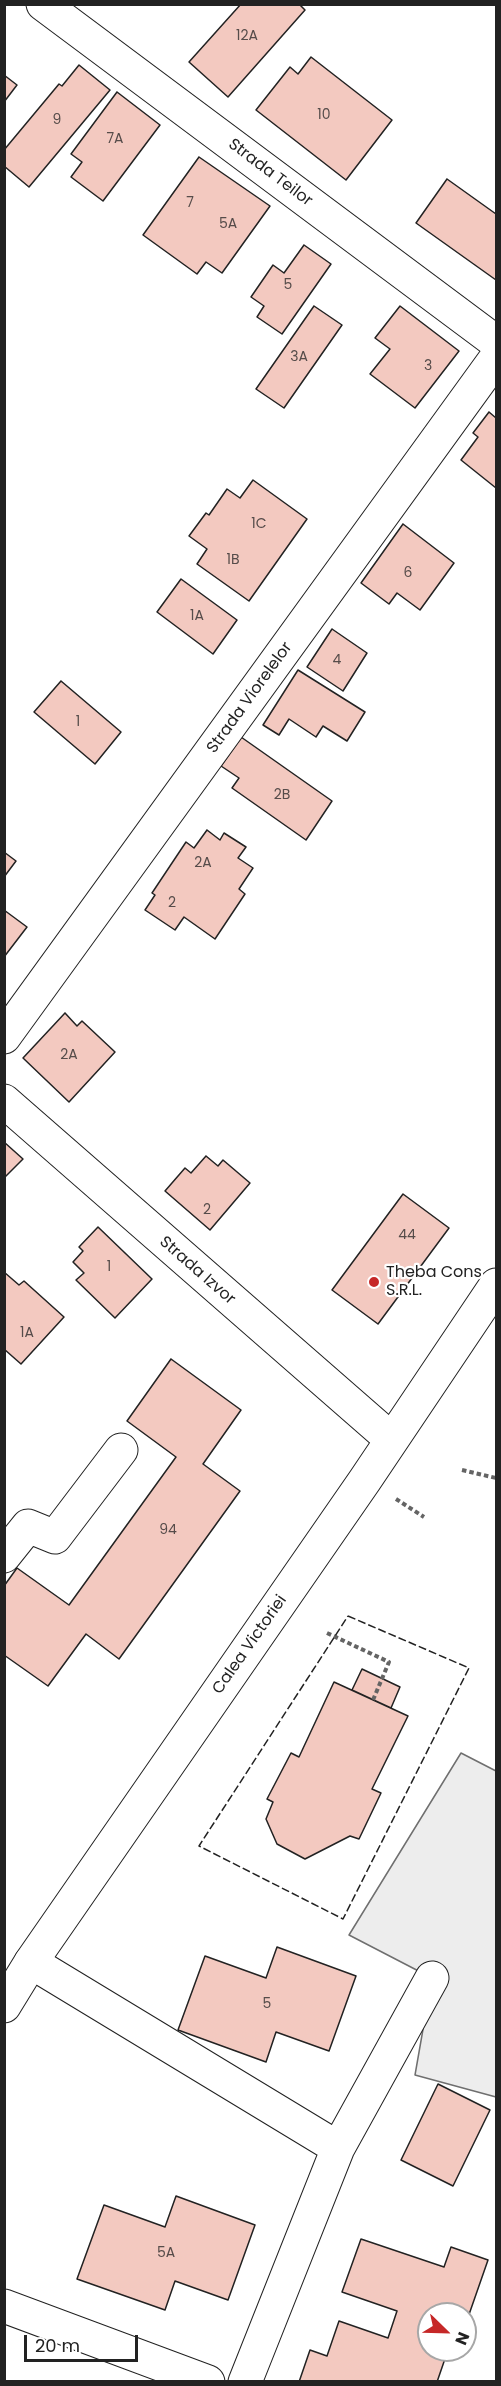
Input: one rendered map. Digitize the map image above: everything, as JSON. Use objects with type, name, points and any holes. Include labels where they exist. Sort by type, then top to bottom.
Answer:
[{"type":"street","name":"Strada Teilor","points":[[43,4],[496,342]]},
{"type":"street","name":"Strada Viorelelor","points":[[4,1037],[496,358]]},
{"type":"street","name":"Strada Izvor","points":[[4,1101],[391,1439]]},
{"type":"street","name":"Calea Victoriei","points":[[4,2006],[31,1962],[496,1285]]},
{"type":"street","points":[[4,1556],[28,1526],[55,1537],[122,1450]]},
{"type":"street","points":[[31,1962],[338,2148]]},
{"type":"street","points":[[245,2382],[338,2148],[432,1978]]},
{"type":"street","points":[[4,2306],[208,2382]]},
{"type":"path","points":[[462,1470],[496,1478]]},
{"type":"path","points":[[327,1633],[390,1662],[373,1700]]},
{"type":"shaded area","points":[[461,1753],[496,1771],[496,2097],[415,2075],[432,1978],[349,1935]]},
{"type":"building","points":[[241,4],[299,4],[305,10],[228,97],[189,62]]},
{"type":"building","points":[[311,57],[392,120],[346,180],[256,110],[290,67],[298,74]]},
{"type":"building","points":[[79,65],[110,90],[29,187],[4,166],[4,150],[59,84],[62,86]]},
{"type":"building","points":[[4,75],[17,85],[4,102]]},
{"type":"building","points":[[117,92],[160,125],[103,201],[71,177],[82,162],[71,154]]},
{"type":"building","points":[[199,157],[270,206],[222,273],[206,262],[197,274],[143,235]]},
{"type":"building","points":[[447,179],[496,214],[496,280],[416,223]]},
{"type":"building","points":[[304,245],[331,264],[282,334],[257,317],[264,306],[251,297],[273,265],[284,273]]},
{"type":"building","points":[[314,306],[342,325],[284,408],[256,389]]},
{"type":"building","points":[[400,306],[459,351],[415,408],[370,374],[390,349],[375,338]]},
{"type":"building","points":[[489,412],[496,418],[496,488],[461,460],[478,437],[473,433]]},
{"type":"building","points":[[253,480],[307,519],[249,601],[197,564],[207,549],[189,536],[206,513],[209,515],[227,489],[240,498]]},
{"type":"building","points":[[403,524],[454,563],[420,610],[397,593],[389,604],[361,583]]},
{"type":"building","points":[[181,579],[237,620],[213,654],[157,612]]},
{"type":"building","points":[[332,629],[367,653],[343,691],[307,667]]},
{"type":"building","points":[[298,670],[365,712],[347,741],[323,726],[316,737],[289,719],[279,735],[263,725]]},
{"type":"building","points":[[61,681],[121,732],[95,764],[34,712]]},
{"type":"building","points":[[241,737],[332,801],[306,840],[232,788],[239,778],[221,766]]},
{"type":"building","points":[[207,830],[220,840],[224,833],[246,847],[238,858],[253,868],[239,889],[245,894],[215,939],[184,917],[175,930],[145,910],[155,895],[152,893],[186,842],[194,848]]},
{"type":"building","points":[[4,852],[16,861],[4,877]]},
{"type":"building","points":[[4,910],[27,927],[4,957]]},
{"type":"building","points":[[65,1013],[77,1026],[82,1021],[115,1052],[69,1102],[23,1058]]},
{"type":"building","points":[[4,1142],[23,1159],[4,1178]]},
{"type":"building","points":[[206,1156],[218,1166],[223,1160],[250,1183],[210,1230],[165,1191],[185,1168],[191,1173]]},
{"type":"building","points":[[403,1194],[449,1228],[378,1324],[332,1290]]},
{"type":"building","points":[[98,1227],[152,1279],[115,1318],[76,1280],[84,1273],[73,1262],[83,1251],[79,1247]]},
{"type":"building","points":[[4,1272],[19,1285],[24,1281],[64,1317],[21,1364],[4,1349]]},
{"type":"building","points":[[171,1359],[241,1410],[203,1464],[240,1491],[119,1659],[86,1634],[48,1686],[4,1655],[4,1586],[17,1568],[69,1605],[176,1457],[127,1421]]},
{"type":"building","points":[[362,1669],[400,1687],[391,1708],[352,1690]]},
{"type":"building","points":[[334,1682],[408,1716],[372,1789],[381,1793],[359,1839],[350,1836],[305,1859],[277,1844],[266,1819],[273,1802],[267,1799],[291,1753],[299,1757]]},
{"type":"building","points":[[277,1947],[356,1976],[329,2051],[276,2032],[266,2062],[178,2030],[205,1956],[266,1978]]},
{"type":"building","points":[[438,2084],[490,2110],[453,2186],[401,2160]]},
{"type":"building","points":[[176,2196],[255,2225],[228,2300],[175,2281],[165,2310],[77,2279],[104,2205],[165,2227]]},
{"type":"building","points":[[361,2239],[444,2267],[451,2247],[488,2260],[473,2302],[417,2302],[417,2362],[444,2362],[437,2382],[299,2382],[310,2350],[327,2356],[339,2321],[388,2338],[397,2311],[342,2292]]},
{"type":"fence","points":[[348,1616],[469,1668],[343,1919],[199,1846],[348,1616]]},
{"type":"place","name":"Theba Cons S.R.L.","points":[[374,1282]]}]
